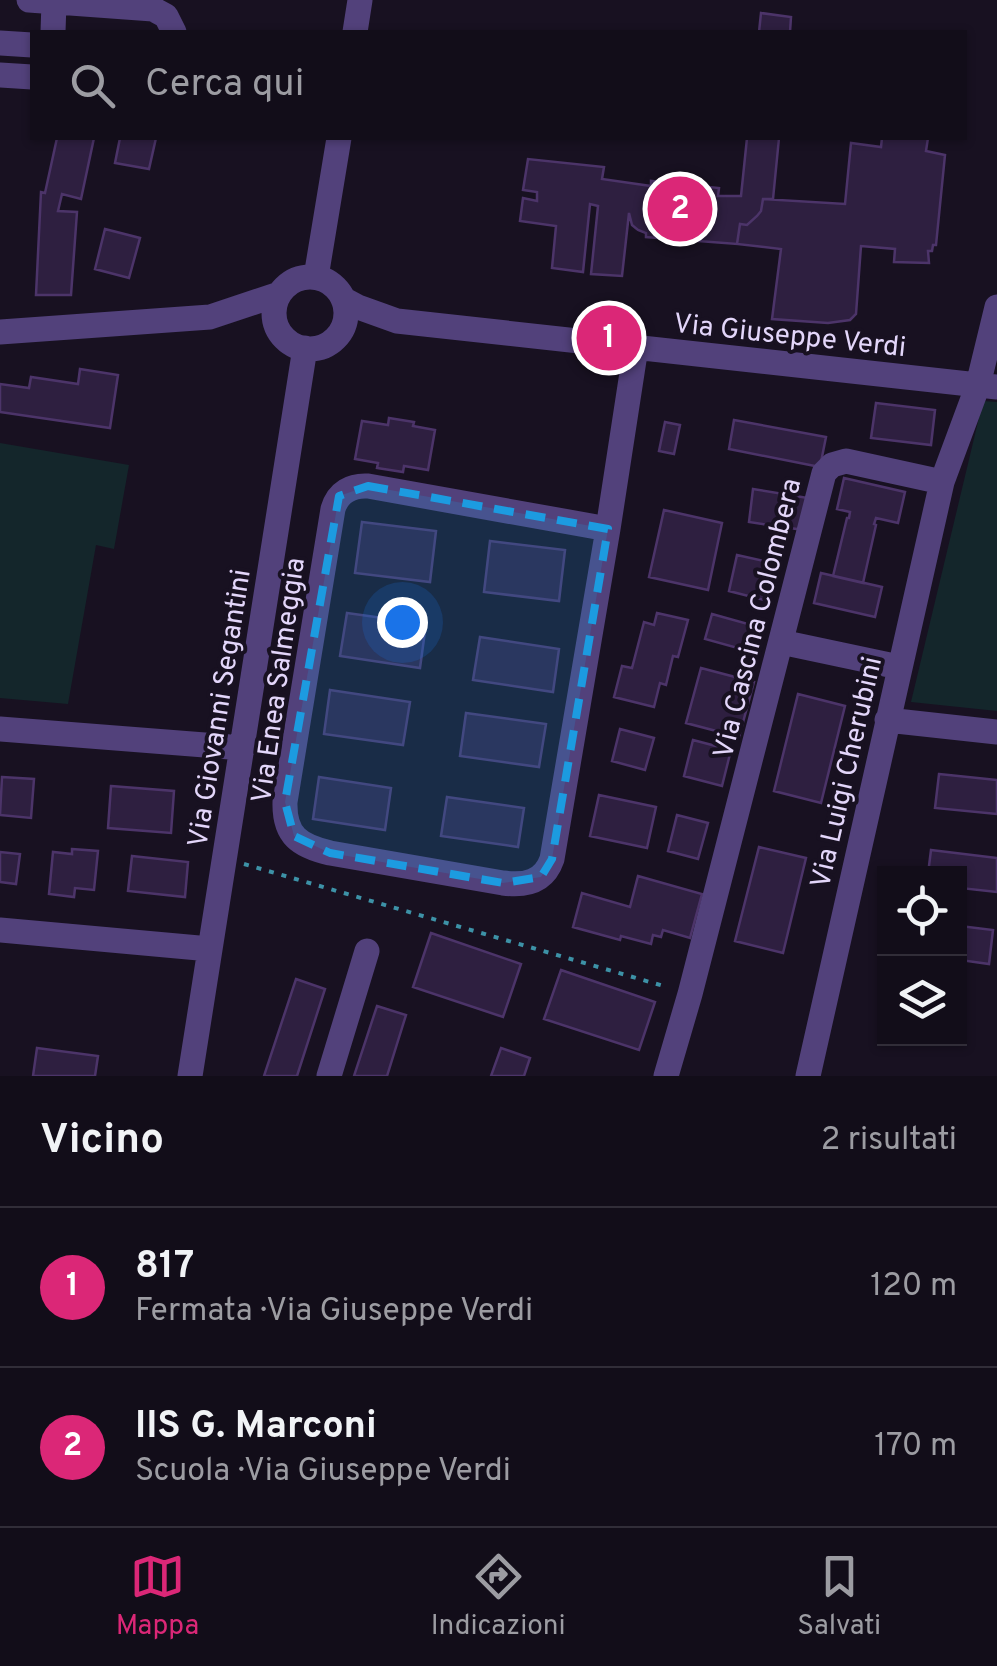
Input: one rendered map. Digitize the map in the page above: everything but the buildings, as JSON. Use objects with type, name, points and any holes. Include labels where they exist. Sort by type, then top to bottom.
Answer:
[{"type":"street","points":[[355,30],[360,0]]},
{"type":"street","points":[[53,30],[42,1],[153,9],[166,16],[174,30]]},
{"type":"street","points":[[0,44],[30,46]]},
{"type":"street","points":[[0,75],[30,76]]},
{"type":"street","points":[[316,277],[338,140]]},
{"type":"street","points":[[0,332],[210,317],[278,294],[291,282],[308,276],[328,281],[337,289],[346,311],[339,334],[318,348],[210,317]]},
{"type":"street","points":[[278,294],[274,317],[294,343]]},
{"type":"street","name":"Via Giuseppe Verdi","points":[[343,299],[397,322],[988,386]]},
{"type":"street","points":[[942,482],[988,386],[997,307]]},
{"type":"street","name":"Via Giuseppe Verdi","points":[[339,334],[397,322]]},
{"type":"street","name":"Via Giovanni Segantini","points":[[190,1076],[243,748],[294,343]]},
{"type":"street","name":"Via Enea Salmeggia","points":[[608,529],[362,486],[349,488],[339,496],[333,509],[285,802],[287,825],[294,836],[330,853],[503,883],[525,884],[541,877],[550,866],[608,529],[636,347]]},
{"type":"street","name":"Via Cascina Colombera","points":[[666,1076],[822,478],[828,468],[846,461],[942,482]]},
{"type":"street","name":"Via Luigi Cherubini","points":[[808,1076],[942,482]]},
{"type":"street","points":[[780,642],[899,667]]},
{"type":"street","points":[[887,720],[997,732]]},
{"type":"street","points":[[0,729],[243,748]]},
{"type":"street","points":[[0,930],[210,949]]},
{"type":"street","points":[[329,1076],[367,951]]},
{"type":"path","points":[[225,859],[690,994]]},
{"type":"highlighted area","points":[[368,486],[608,529],[552,859],[541,877],[503,883],[330,853],[294,836],[285,802],[339,496]]},
{"type":"green space","points":[[983,401],[997,402],[997,711],[911,702]]},
{"type":"green space","points":[[0,443],[129,465],[114,549],[96,545],[68,704],[0,698]]},
{"type":"place","name":"IIS G. Marconi","points":[[680,209]]},
{"type":"place","name":"817","points":[[609,338]]}]
